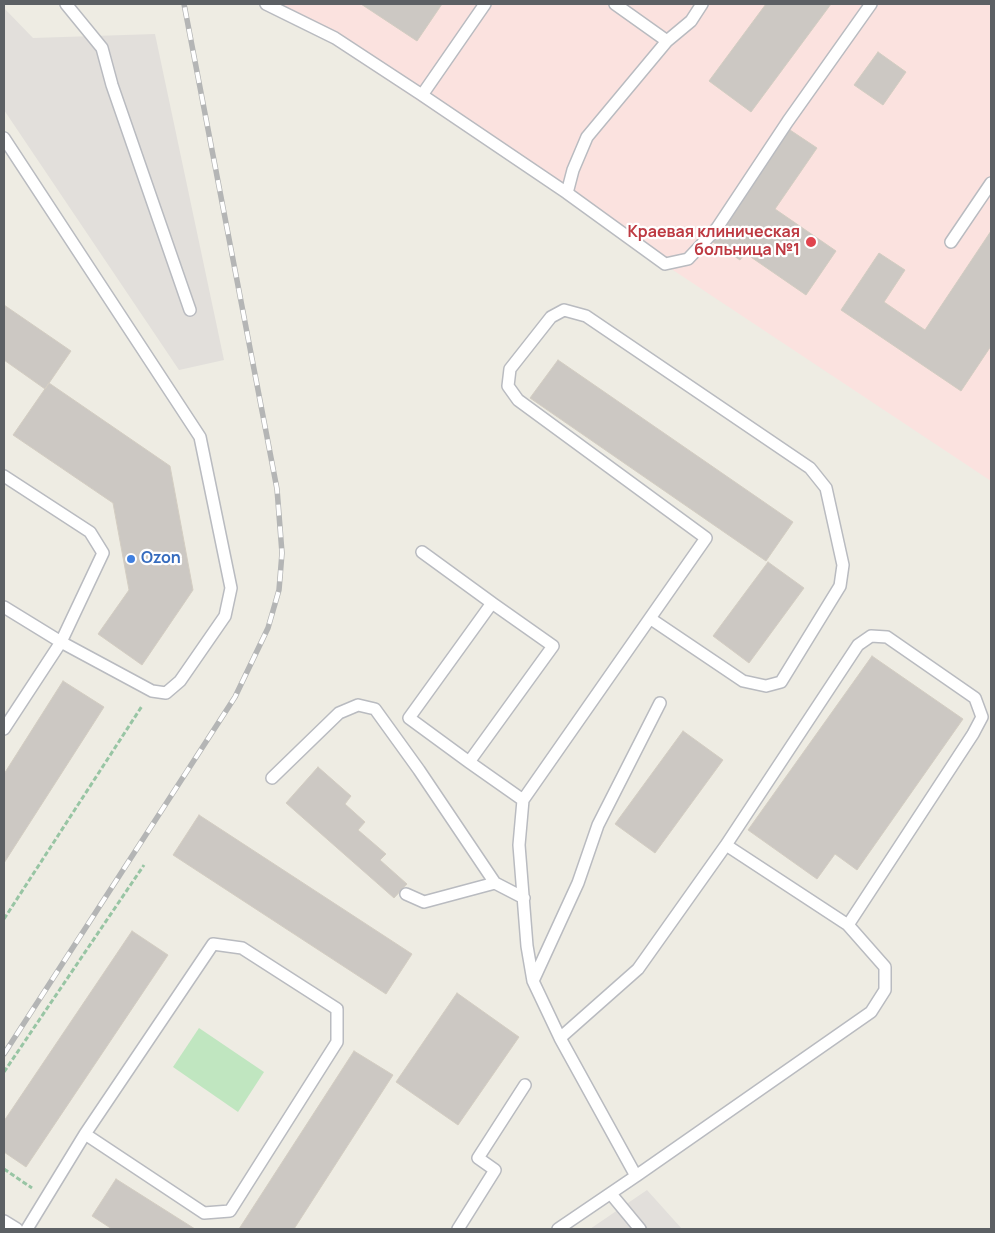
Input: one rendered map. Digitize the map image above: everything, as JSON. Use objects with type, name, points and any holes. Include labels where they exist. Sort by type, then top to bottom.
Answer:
[{"type":"lane","points":[[66,4],[102,48],[112,85],[190,310]]},
{"type":"lane","points":[[266,4],[336,38],[567,193],[665,264],[688,259],[718,228],[788,121],[871,4]]},
{"type":"lane","points":[[422,95],[485,4]]},
{"type":"lane","points":[[615,4],[667,41]]},
{"type":"lane","points":[[567,193],[573,170],[587,137],[667,41],[691,21],[702,4]]},
{"type":"lane","points":[[4,138],[200,437],[231,588],[225,616],[180,681],[166,693],[152,690],[61,642],[4,608]]},
{"type":"lane","points":[[950,242],[991,183]]},
{"type":"lane","points":[[636,1176],[560,1038],[533,981],[527,946],[519,845],[523,800],[706,538],[518,400],[508,386],[510,369],[551,317],[564,310],[586,316],[810,468],[826,488],[844,565],[840,586],[782,682],[766,686],[743,681],[651,619]]},
{"type":"lane","points":[[4,476],[90,532],[103,553],[61,642],[4,729]]},
{"type":"lane","points":[[422,552],[553,646],[470,762]]},
{"type":"lane","points":[[492,603],[409,718],[523,800]]},
{"type":"lane","points":[[560,1038],[638,969],[726,844],[858,645],[871,636],[887,637],[975,698],[982,716],[973,734],[848,925]]},
{"type":"lane","points":[[533,981],[578,883],[598,825],[660,703]]},
{"type":"lane","points":[[272,778],[339,713],[358,705],[375,709],[419,770],[495,883],[524,898]]},
{"type":"lane","points":[[558,1229],[871,1012],[885,990],[885,967],[848,925],[726,844]]},
{"type":"lane","points":[[406,894],[424,902],[495,883]]},
{"type":"lane","points":[[27,1229],[85,1134],[213,944],[242,948],[336,1009],[337,1042],[230,1211],[204,1212],[85,1134]]},
{"type":"lane","points":[[458,1229],[495,1170],[478,1158],[525,1085]]},
{"type":"lane","points":[[611,1194],[640,1229]]},
{"type":"lane","points":[[4,1221],[17,1229]]},
{"type":"path","points":[[4,919],[152,690]]},
{"type":"path","points":[[4,1072],[144,865]]},
{"type":"path","points":[[4,1169],[46,1198]]},
{"type":"shaded area","name":"Краевая клиническая больница №1","points":[[272,4],[991,4],[991,481]]},
{"type":"shaded area","points":[[4,8],[33,38],[155,34],[224,360],[179,370],[4,110]]},
{"type":"shaded area","points":[[647,1190],[682,1229],[590,1229]]},
{"type":"green space","points":[[199,1028],[264,1072],[238,1112],[173,1067]]},
{"type":"building","points":[[361,4],[442,4],[417,41]]},
{"type":"building","points":[[766,4],[831,4],[751,112],[709,81]]},
{"type":"building","points":[[878,52],[906,72],[883,105],[854,85]]},
{"type":"building","points":[[787,128],[817,148],[775,209],[836,251],[806,295],[745,253],[740,260],[710,240]]},
{"type":"building","points":[[991,231],[991,346],[961,391],[841,310],[879,253],[905,270],[884,302],[925,330]]},
{"type":"building","points":[[4,305],[71,351],[45,389],[4,360]]},
{"type":"building","points":[[558,360],[793,522],[766,561],[530,398]]},
{"type":"building","points":[[49,383],[170,466],[193,590],[142,665],[98,634],[129,590],[113,503],[13,435]]},
{"type":"building","points":[[768,562],[804,588],[749,663],[713,636]]},
{"type":"building","points":[[872,656],[963,719],[857,870],[835,854],[817,879],[748,830]]},
{"type":"building","points":[[63,681],[104,707],[4,863],[4,774]]},
{"type":"building","points":[[683,731],[723,760],[655,853],[615,824]]},
{"type":"building","points":[[318,767],[351,796],[345,804],[365,822],[358,830],[386,854],[380,860],[407,884],[394,898],[286,803]]},
{"type":"building","points":[[199,815],[412,954],[386,994],[173,855]]},
{"type":"building","points":[[132,931],[168,955],[26,1167],[4,1152],[4,1121]]},
{"type":"building","points":[[457,993],[519,1037],[458,1125],[396,1082]]},
{"type":"building","points":[[354,1051],[393,1075],[294,1229],[239,1229]]},
{"type":"building","points":[[116,1179],[195,1229],[112,1229],[92,1216]]},
{"type":"railway","points":[[4,1054],[235,697],[268,628],[279,590],[282,553],[277,489],[184,4]]},
{"type":"place","name":"Краевая клиническая больница №1","points":[[811,242]]},
{"type":"place","name":"Ozon","points":[[131,559]]}]
